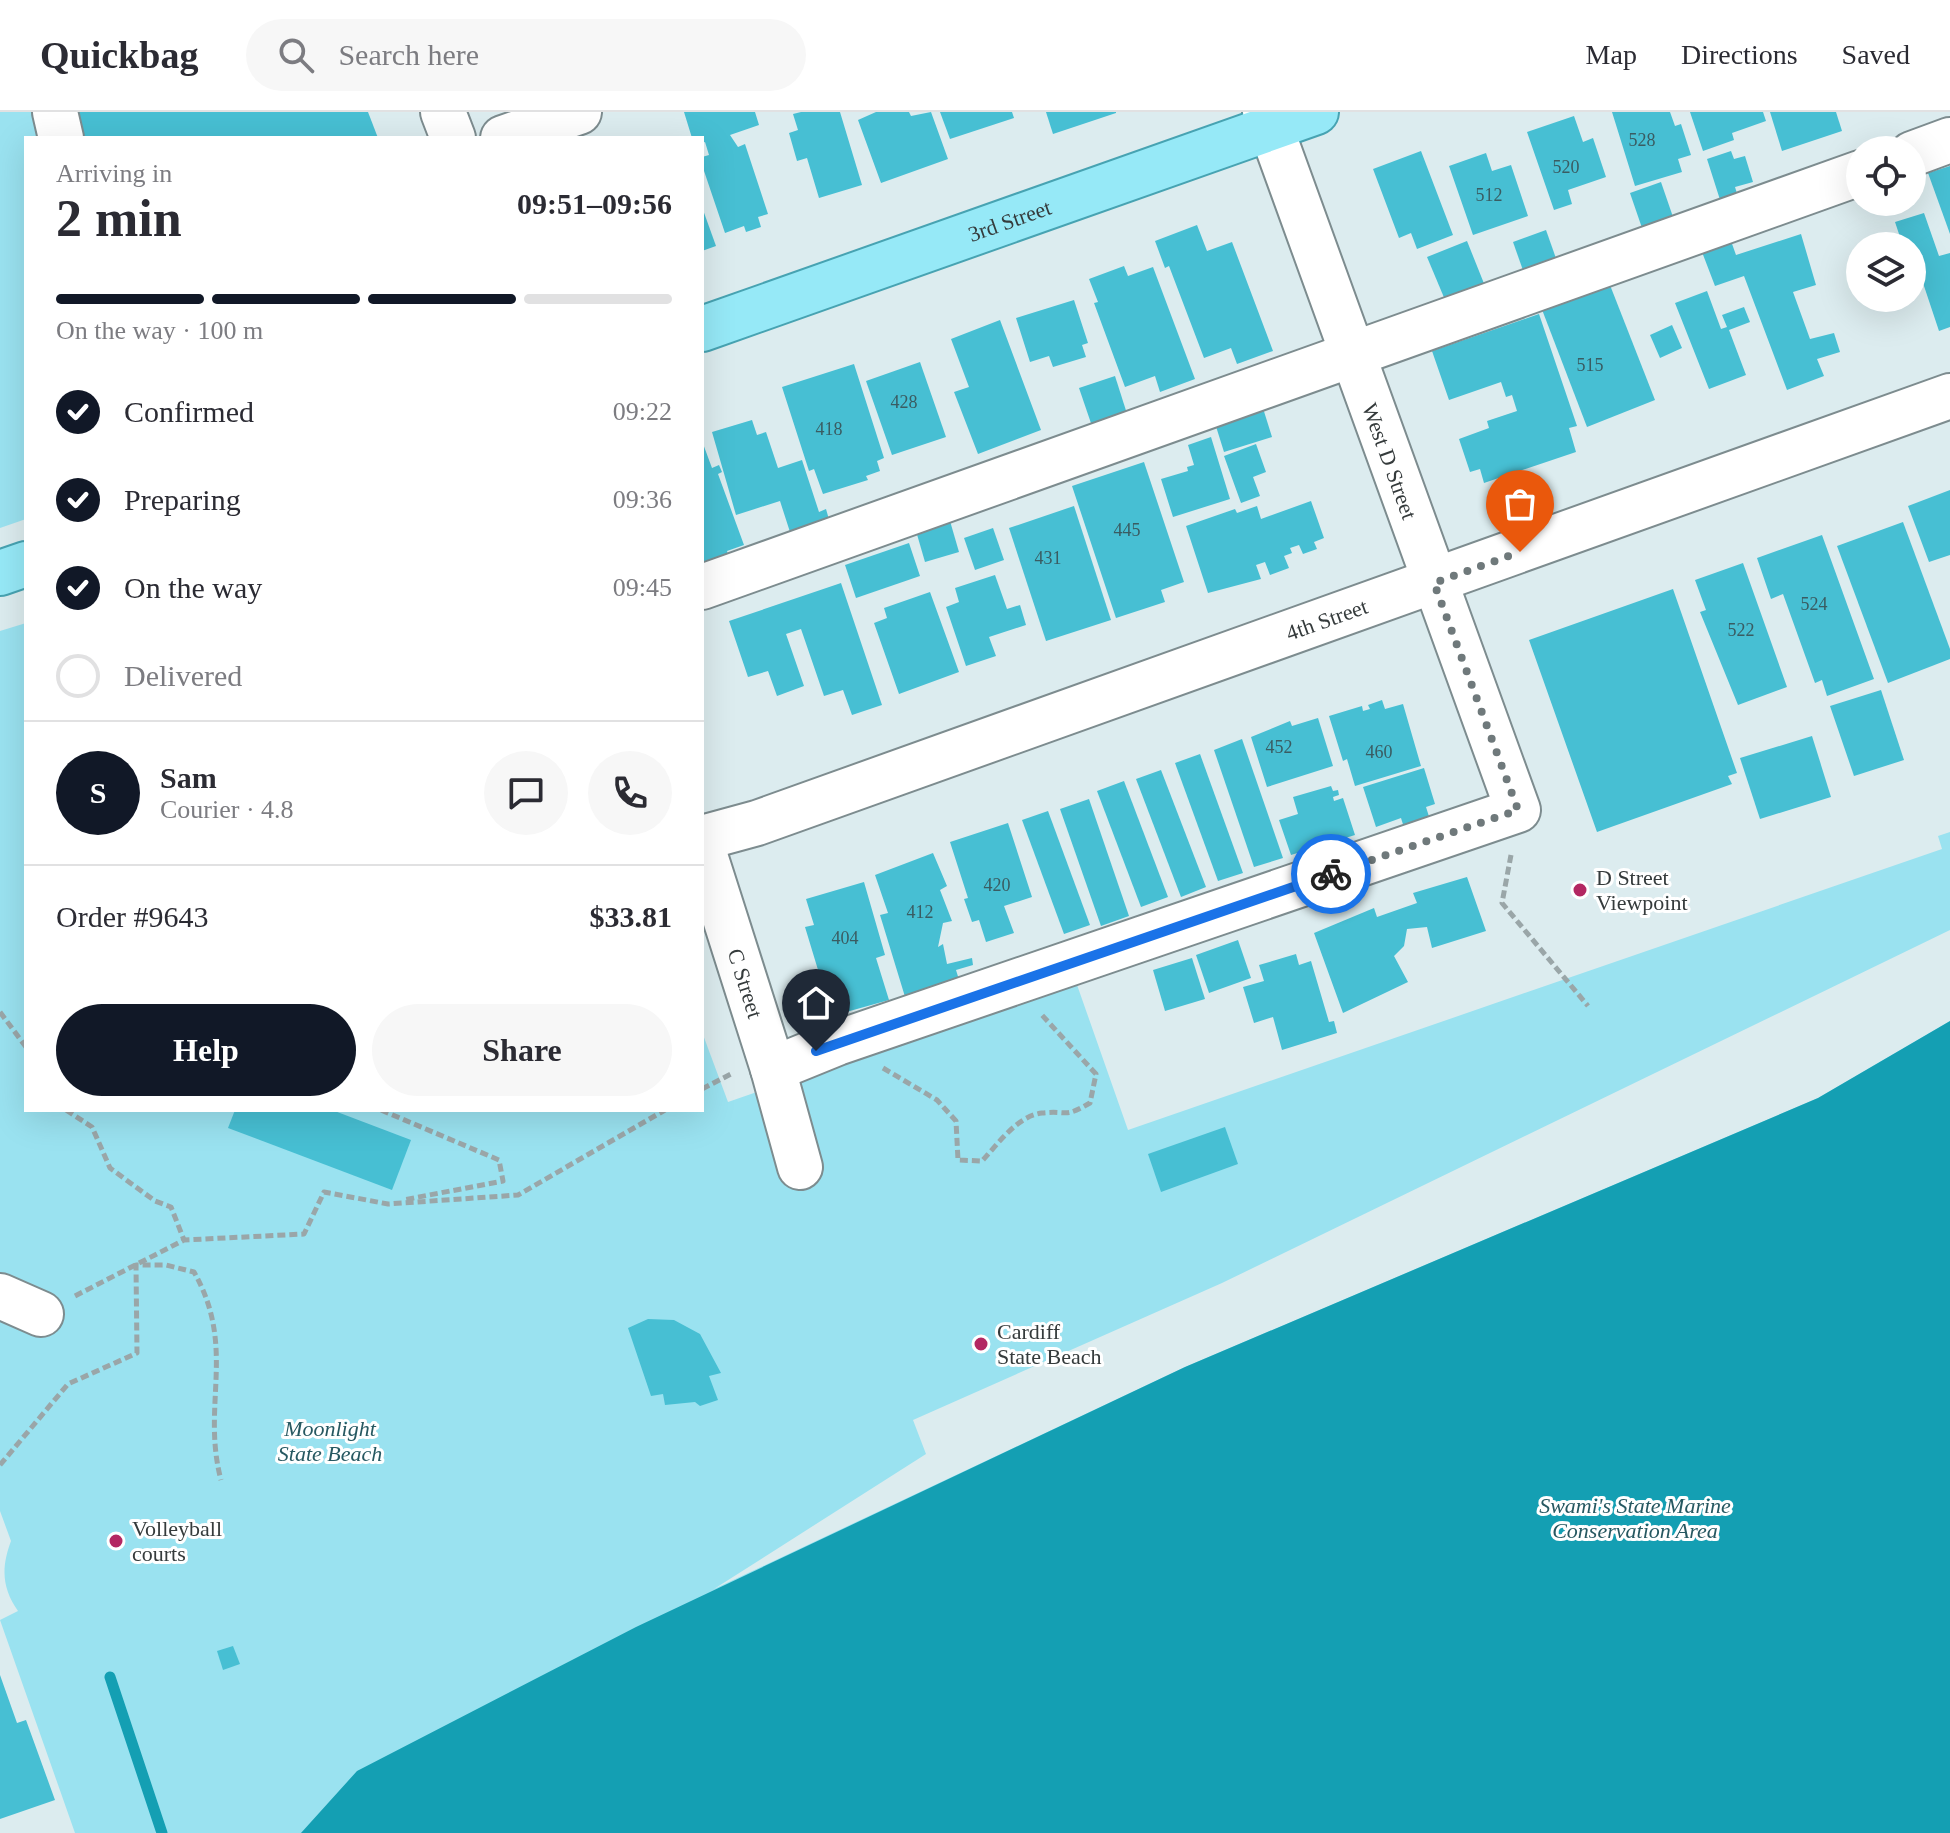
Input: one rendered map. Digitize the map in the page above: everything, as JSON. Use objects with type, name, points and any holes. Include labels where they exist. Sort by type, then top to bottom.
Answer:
[{"type":"main road","name":"3rd Street","points":[[704,328],[1268,120],[1316,112]]},
{"type":"main road","points":[[0,573],[24,565]]},
{"type":"street","points":[[55,112],[61,136]]},
{"type":"street","points":[[443,112],[452,136]]},
{"type":"street","points":[[509,136],[579,112]]},
{"type":"street","name":"West D Street","points":[[1268,120],[1434,583],[1515,826]]},
{"type":"street","points":[[1926,149],[1950,140]]},
{"type":"street","points":[[704,586],[1846,178]]},
{"type":"street","name":"4th Street","points":[[704,837],[757,823],[1950,396]]},
{"type":"street","points":[[773,1069],[837,1043],[1011,983],[1515,826]]},
{"type":"street","name":"C Street","points":[[704,852],[773,1069],[800,1167]]},
{"type":"street","points":[[0,1296],[41,1314]]},
{"type":"path","points":[[1515,826],[1502,903],[1588,1006]]},
{"type":"path","points":[[837,1043],[937,1100],[956,1121],[958,1160],[982,1161],[1017,1124],[1040,1113],[1068,1115],[1090,1103],[1096,1074],[1011,983]]},
{"type":"path","points":[[0,1012],[24,1044]]},
{"type":"path","points":[[69,1112],[92,1127],[110,1168],[155,1201],[171,1207],[184,1240]]},
{"type":"path","points":[[386,1112],[499,1160],[503,1181],[443,1190],[388,1204]]},
{"type":"path","points":[[41,1314],[184,1240],[304,1234],[324,1192],[388,1204],[518,1195],[662,1112]]},
{"type":"path","points":[[0,1465],[68,1384],[137,1353],[136,1265]]},
{"type":"path","points":[[136,1265],[166,1265],[194,1272],[203,1289],[219,1361],[213,1448],[221,1480]]},
{"type":"green space","points":[[0,112],[38,112],[46,136],[24,136],[24,520],[0,528]]},
{"type":"green space","name":"Moonlight State Beach","points":[[24,624],[24,1112],[704,1112],[704,1037],[728,1102],[1076,982],[1128,1130],[1942,849],[1938,836],[1950,832],[1950,930],[1222,1283],[913,1420],[926,1454],[714,1589],[1185,1367],[1818,1098],[1950,1021],[1950,1833],[75,1833],[0,1620],[18,1611],[6,1586],[6,1560],[11,1541],[0,1511],[0,631]]},
{"type":"shaded area","name":"Swami's State Marine Conservation Area","points":[[1950,1021],[1950,1833],[301,1833],[357,1771],[636,1627],[1185,1367],[1818,1098]]},
{"type":"building","points":[[66,112],[368,112],[377,136],[74,136]]},
{"type":"building","points":[[684,112],[755,112],[759,125],[730,135],[738,147],[745,144],[768,214],[758,217],[761,227],[746,232],[744,226],[725,233],[704,171],[704,156],[709,155],[704,136],[691,136]]},
{"type":"building","points":[[840,112],[862,185],[819,198],[807,158],[797,161],[789,133],[798,130],[793,114]]},
{"type":"building","points":[[876,112],[909,112],[911,116],[931,112],[948,159],[881,183],[858,120]]},
{"type":"building","points":[[940,112],[1012,112],[1014,118],[950,139]]},
{"type":"building","points":[[1046,112],[1116,112],[1116,113],[1053,134]]},
{"type":"building","points":[[1612,112],[1670,112],[1675,126],[1681,124],[1691,155],[1678,159],[1682,172],[1635,186]]},
{"type":"building","points":[[1690,112],[1763,112],[1766,121],[1732,133],[1734,140],[1703,151]]},
{"type":"building","points":[[1770,112],[1836,112],[1842,131],[1782,151]]},
{"type":"building","points":[[1574,116],[1583,142],[1593,138],[1606,177],[1568,190],[1572,204],[1554,210],[1527,132]]},
{"type":"building","points":[[1421,151],[1453,235],[1417,249],[1411,233],[1399,238],[1373,169]]},
{"type":"building","points":[[1731,151],[1734,159],[1745,156],[1753,182],[1735,187],[1739,200],[1722,206],[1707,159]]},
{"type":"building","points":[[1486,153],[1492,171],[1511,165],[1528,216],[1473,235],[1449,166]]},
{"type":"building","points":[[1950,166],[1950,234],[1928,173]]},
{"type":"building","points":[[1661,182],[1673,217],[1642,228],[1630,193]]},
{"type":"building","points":[[704,213],[716,246],[704,250]]},
{"type":"building","points":[[1925,216],[1939,256],[1950,253],[1950,327],[1939,331],[1926,292],[1926,232],[1898,232],[1895,222]]},
{"type":"building","points":[[1197,225],[1207,251],[1232,242],[1273,351],[1237,364],[1231,348],[1204,358],[1169,266],[1165,268],[1155,241]]},
{"type":"building","points":[[1546,230],[1558,264],[1525,276],[1513,242]]},
{"type":"building","points":[[1801,234],[1816,285],[1793,292],[1810,339],[1834,333],[1840,352],[1817,359],[1824,376],[1787,390],[1744,276],[1715,286],[1702,252],[1731,241],[1736,255]]},
{"type":"building","points":[[1467,241],[1487,291],[1448,307],[1427,257]]},
{"type":"building","points":[[1124,266],[1128,276],[1153,267],[1195,379],[1160,392],[1155,376],[1125,387],[1094,303],[1098,302],[1089,279]]},
{"type":"building","points":[[1608,280],[1655,400],[1587,427],[1541,307]]},
{"type":"building","points":[[1707,291],[1721,329],[1727,327],[1722,315],[1744,307],[1750,322],[1729,330],[1746,375],[1709,389],[1675,303]]},
{"type":"building","points":[[1074,300],[1088,343],[1082,345],[1086,357],[1053,367],[1049,356],[1030,362],[1016,318]]},
{"type":"building","points":[[1539,314],[1577,426],[1569,428],[1576,452],[1484,483],[1480,469],[1470,472],[1459,439],[1489,428],[1487,421],[1517,411],[1512,395],[1506,397],[1501,382],[1449,400],[1432,351]]},
{"type":"building","points":[[1000,320],[1041,430],[978,454],[954,392],[969,387],[951,339]]},
{"type":"building","points":[[1672,325],[1682,348],[1660,358],[1650,335]]},
{"type":"building","points":[[920,362],[946,437],[892,455],[866,381]]},
{"type":"building","points":[[854,364],[884,458],[877,461],[880,471],[866,476],[868,480],[823,494],[814,469],[809,471],[782,387]]},
{"type":"building","points":[[1115,376],[1129,420],[1094,432],[1079,388]]},
{"type":"building","points":[[1262,405],[1272,437],[1224,452],[1214,420]]},
{"type":"building","points":[[752,420],[757,435],[766,432],[778,468],[802,460],[819,512],[826,509],[830,523],[790,532],[780,501],[736,515],[712,432]]},
{"type":"building","points":[[1211,437],[1230,499],[1173,517],[1161,479],[1188,471],[1187,467],[1194,465],[1188,445]]},
{"type":"building","points":[[1256,444],[1266,472],[1253,477],[1260,496],[1241,503],[1224,456]]},
{"type":"building","points":[[704,446],[712,468],[719,465],[722,472],[718,474],[744,545],[727,551],[729,557],[704,565]]},
{"type":"building","points":[[1144,462],[1184,582],[1161,590],[1165,602],[1116,618],[1072,486]]},
{"type":"building","points":[[1950,490],[1950,555],[1929,562],[1908,506]]},
{"type":"building","points":[[1311,501],[1324,538],[1314,542],[1317,549],[1303,554],[1299,545],[1290,548],[1292,553],[1284,556],[1289,568],[1270,575],[1265,562],[1256,565],[1261,579],[1208,593],[1186,526],[1235,509],[1237,513],[1257,506],[1261,519]]},
{"type":"building","points":[[1074,506],[1111,620],[1046,641],[1009,528]]},
{"type":"building","points":[[950,521],[959,552],[925,562],[916,531]]},
{"type":"building","points":[[1903,522],[1950,649],[1950,659],[1888,683],[1837,546]]},
{"type":"building","points":[[993,528],[1004,560],[975,570],[964,538]]},
{"type":"building","points":[[1822,535],[1874,679],[1827,696],[1822,680],[1815,683],[1783,594],[1771,599],[1757,558]]},
{"type":"building","points":[[909,543],[920,576],[856,598],[845,565]]},
{"type":"building","points":[[1743,563],[1787,687],[1738,705],[1700,612],[1706,610],[1695,580]]},
{"type":"building","points":[[995,575],[1007,609],[1020,605],[1026,625],[989,637],[996,656],[966,666],[946,607],[959,602],[955,588]]},
{"type":"building","points":[[841,583],[882,705],[852,715],[843,690],[824,696],[801,629],[786,634],[804,686],[777,696],[768,671],[748,677],[729,621]]},
{"type":"building","points":[[1673,589],[1737,773],[1728,776],[1732,784],[1597,832],[1529,640]]},
{"type":"building","points":[[930,592],[959,672],[899,694],[874,623],[887,618],[884,608]]},
{"type":"building","points":[[1881,690],[1904,760],[1854,776],[1830,706]]},
{"type":"building","points":[[1382,700],[1385,709],[1403,704],[1421,766],[1355,786],[1347,759],[1343,761],[1329,716],[1362,706],[1363,711],[1370,709],[1368,705]]},
{"type":"building","points":[[1318,718],[1333,766],[1267,787],[1251,737],[1290,721],[1292,726]]},
{"type":"building","points":[[1812,736],[1831,797],[1760,819],[1740,758]]},
{"type":"building","points":[[1242,739],[1283,858],[1254,867],[1214,750]]},
{"type":"building","points":[[1200,754],[1243,873],[1218,881],[1175,763]]},
{"type":"building","points":[[1424,768],[1435,804],[1426,807],[1432,826],[1406,834],[1401,818],[1376,827],[1363,787]]},
{"type":"building","points":[[1161,770],[1206,887],[1181,897],[1136,779]]},
{"type":"building","points":[[1124,781],[1168,897],[1141,907],[1097,791]]},
{"type":"building","points":[[1331,786],[1333,791],[1338,790],[1339,795],[1333,797],[1334,801],[1343,798],[1355,835],[1291,855],[1279,820],[1298,814],[1293,797]]},
{"type":"building","points":[[1089,799],[1129,916],[1101,926],[1060,809]]},
{"type":"building","points":[[1048,811],[1090,925],[1064,934],[1022,820]]},
{"type":"building","points":[[1008,823],[1032,897],[1004,906],[1014,933],[986,942],[979,920],[972,922],[964,899],[968,898],[950,842]]},
{"type":"building","points":[[933,853],[947,886],[940,890],[952,921],[943,923],[938,947],[943,944],[947,964],[972,958],[973,965],[956,970],[960,983],[906,1000],[880,915],[888,913],[875,875]]},
{"type":"building","points":[[1467,877],[1486,931],[1432,948],[1427,927],[1407,929],[1404,946],[1394,956],[1408,982],[1343,1013],[1314,933],[1374,908],[1377,917],[1417,903],[1413,893]]},
{"type":"building","points":[[864,882],[885,955],[876,958],[889,1000],[832,1016],[805,927],[814,925],[806,899]]},
{"type":"building","points":[[1238,940],[1251,978],[1209,993],[1196,955]]},
{"type":"building","points":[[1296,954],[1299,965],[1311,961],[1329,1022],[1334,1021],[1337,1033],[1282,1050],[1273,1017],[1254,1023],[1243,987],[1264,981],[1259,965]]},
{"type":"building","points":[[1192,958],[1205,999],[1165,1011],[1153,970]]},
{"type":"building","points":[[234,1112],[337,1112],[411,1140],[392,1190],[228,1128]]},
{"type":"building","points":[[1225,1127],[1238,1164],[1161,1192],[1148,1154]]},
{"type":"building","points":[[648,1319],[674,1320],[700,1334],[721,1373],[709,1376],[718,1400],[700,1406],[695,1402],[665,1405],[663,1394],[651,1396],[628,1328]]},
{"type":"building","points":[[233,1646],[240,1664],[223,1670],[217,1651]]},
{"type":"building","points":[[0,1675],[17,1723],[26,1720],[55,1800],[0,1819]]},
{"type":"waterway","points":[[110,1677],[162,1833]]},
{"type":"way so far","points":[[1331,874],[1518,810],[1434,583],[1520,552]]},
{"type":"place","name":"D Street Viewpoint","points":[[1580,890]]},
{"type":"place","name":"Cardiff State Beach","points":[[981,1344]]},
{"type":"place","name":"Volleyball courts","points":[[116,1541]]},
{"type":"route","points":[[816,1051],[1331,874]]}]
